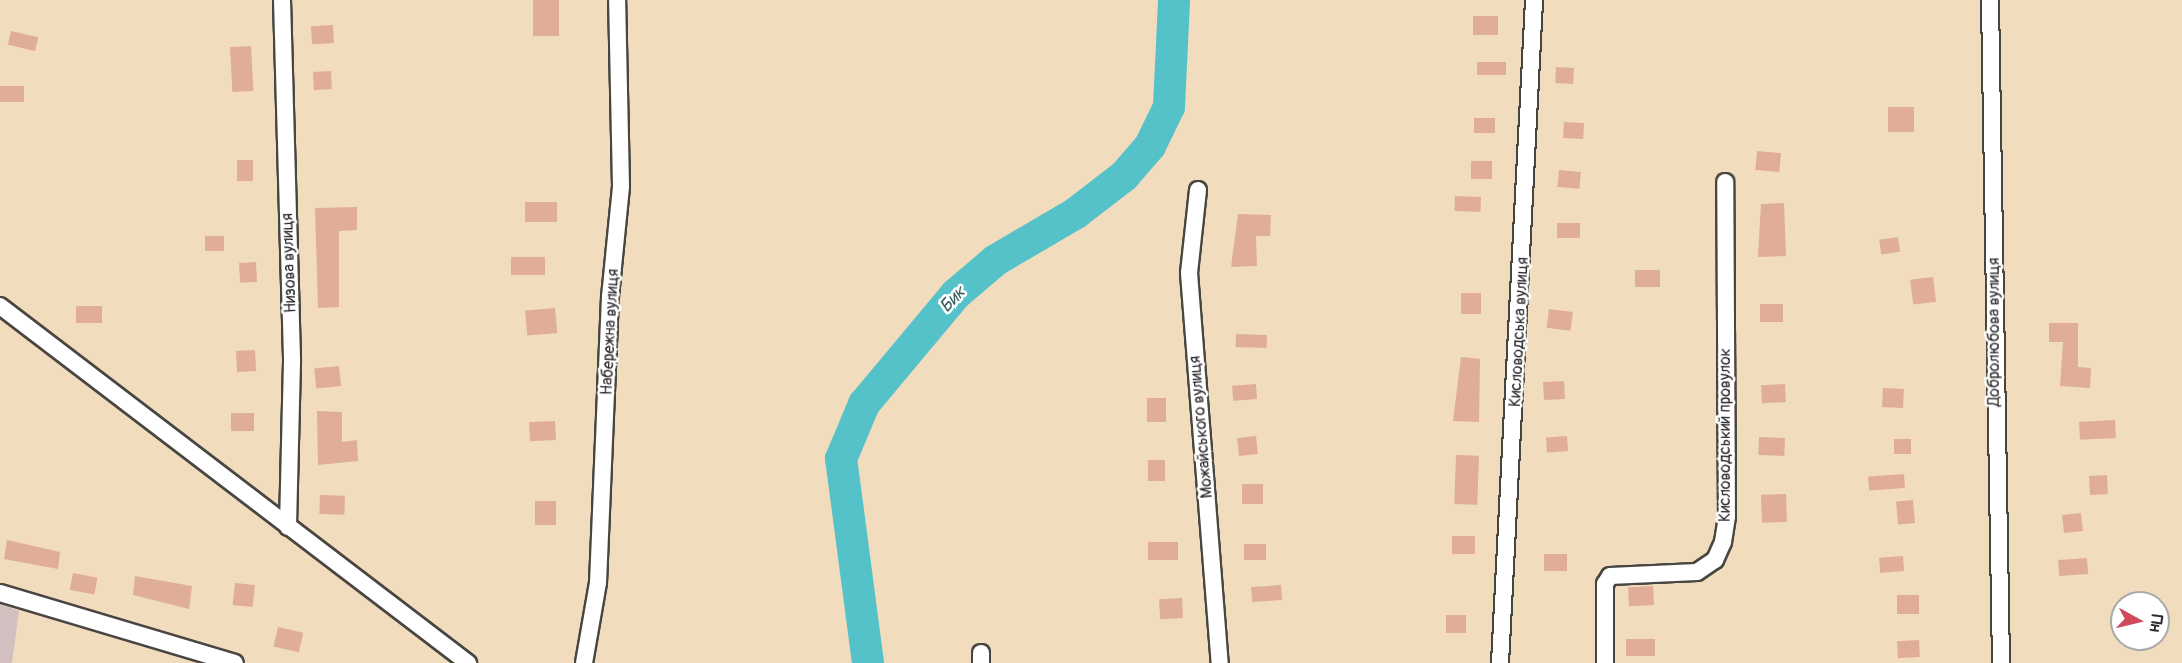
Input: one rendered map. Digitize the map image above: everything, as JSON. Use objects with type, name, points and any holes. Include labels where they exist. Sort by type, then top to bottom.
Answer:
[{"type":"street","name":"Низова вулиця","points":[[282,0],[292,362],[288,527]]},
{"type":"street","name":"Набережна вулиця","points":[[584,663],[598,583],[610,297],[621,186],[617,0]]},
{"type":"street","name":"Кисловодська вулиця","points":[[1500,663],[1534,0]]},
{"type":"street","name":"Добролюбова вулиця","points":[[1990,0],[2001,663]]},
{"type":"street","name":"Кисловодський провулок","points":[[1605,663],[1605,584],[1610,576],[1697,572],[1715,560],[1723,542],[1727,516],[1725,182]]},
{"type":"street","name":"Можайського вулиця","points":[[1198,190],[1189,273],[1220,663]]},
{"type":"street","points":[[0,306],[468,663]]},
{"type":"street","points":[[0,593],[235,663]]},
{"type":"shaded area","points":[[0,604],[19,611],[12,663],[0,663]]},
{"type":"building","points":[[533,0],[559,0],[559,36],[533,36]]},
{"type":"building","points":[[1473,16],[1498,16],[1498,35],[1473,35]]},
{"type":"building","points":[[333,25],[334,43],[312,44],[311,26]]},
{"type":"building","points":[[11,31],[38,37],[35,51],[8,45]]},
{"type":"building","points":[[251,46],[253,91],[232,92],[230,47]]},
{"type":"building","points":[[1477,62],[1506,62],[1506,75],[1477,75]]},
{"type":"building","points":[[1556,67],[1574,68],[1573,84],[1555,83]]},
{"type":"building","points":[[331,71],[332,89],[314,90],[313,72]]},
{"type":"building","points":[[0,86],[24,86],[24,102],[0,102]]},
{"type":"building","points":[[1888,107],[1914,107],[1914,132],[1888,132]]},
{"type":"building","points":[[1474,118],[1495,118],[1495,133],[1474,133]]},
{"type":"building","points":[[1564,122],[1584,123],[1583,139],[1563,138]]},
{"type":"building","points":[[1757,151],[1781,153],[1779,172],[1755,170]]},
{"type":"building","points":[[237,160],[253,160],[253,181],[237,181]]},
{"type":"building","points":[[1471,161],[1492,161],[1492,179],[1471,179]]},
{"type":"building","points":[[1559,170],[1581,172],[1579,189],[1558,187]]},
{"type":"building","points":[[1455,196],[1481,197],[1480,212],[1454,211]]},
{"type":"building","points":[[525,202],[557,202],[557,222],[525,222]]},
{"type":"building","points":[[1784,203],[1786,256],[1758,257],[1761,204]]},
{"type":"building","points":[[357,207],[357,230],[339,231],[339,307],[318,308],[315,208]]},
{"type":"building","points":[[1238,214],[1271,215],[1270,236],[1256,236],[1257,266],[1231,267]]},
{"type":"building","points":[[1557,223],[1580,223],[1580,238],[1557,238]]},
{"type":"building","points":[[205,236],[224,236],[224,251],[205,251]]},
{"type":"building","points":[[1898,237],[1900,252],[1881,254],[1879,240]]},
{"type":"building","points":[[511,257],[545,257],[545,275],[511,275]]},
{"type":"building","points":[[256,262],[257,282],[240,283],[239,263]]},
{"type":"building","points":[[1635,270],[1660,270],[1660,287],[1635,287]]},
{"type":"building","points":[[1933,277],[1936,302],[1913,305],[1910,280]]},
{"type":"building","points":[[1461,293],[1481,293],[1481,314],[1461,314]]},
{"type":"building","points":[[1760,304],[1783,304],[1783,322],[1760,322]]},
{"type":"building","points":[[76,306],[102,306],[102,323],[76,323]]},
{"type":"building","points":[[555,308],[557,333],[527,336],[525,311]]},
{"type":"building","points":[[1549,309],[1573,312],[1571,331],[1547,328]]},
{"type":"building","points":[[2049,323],[2078,323],[2078,367],[2091,368],[2090,388],[2060,386],[2063,342],[2049,342]]},
{"type":"building","points":[[1236,334],[1267,335],[1267,348],[1236,347]]},
{"type":"building","points":[[255,350],[256,371],[237,372],[236,351]]},
{"type":"building","points":[[1461,357],[1480,359],[1479,422],[1453,421]]},
{"type":"building","points":[[339,366],[341,386],[316,389],[314,369]]},
{"type":"building","points":[[1564,381],[1565,399],[1544,400],[1543,382]]},
{"type":"building","points":[[1256,384],[1257,399],[1233,401],[1232,386]]},
{"type":"building","points":[[1785,384],[1786,402],[1762,403],[1761,385]]},
{"type":"building","points":[[1883,388],[1904,389],[1903,408],[1882,407]]},
{"type":"building","points":[[1147,398],[1166,398],[1166,422],[1147,422]]},
{"type":"building","points":[[317,411],[342,412],[342,442],[357,440],[358,461],[318,465]]},
{"type":"building","points":[[231,413],[254,413],[254,431],[231,431]]},
{"type":"building","points":[[2115,420],[2116,438],[2080,440],[2079,422]]},
{"type":"building","points":[[555,421],[556,440],[530,441],[529,422]]},
{"type":"building","points":[[1256,436],[1258,454],[1239,456],[1237,438]]},
{"type":"building","points":[[1567,436],[1568,451],[1547,452],[1546,437]]},
{"type":"building","points":[[1759,437],[1785,438],[1784,456],[1758,455]]},
{"type":"building","points":[[1894,439],[1911,439],[1911,454],[1894,454]]},
{"type":"building","points":[[1456,455],[1479,456],[1477,505],[1454,504]]},
{"type":"building","points":[[1148,460],[1165,460],[1165,481],[1148,481]]},
{"type":"building","points":[[1904,474],[1905,488],[1869,490],[1868,477]]},
{"type":"building","points":[[2107,475],[2108,494],[2090,495],[2089,476]]},
{"type":"building","points":[[1242,484],[1263,484],[1263,504],[1242,504]]},
{"type":"building","points":[[1786,494],[1787,522],[1762,523],[1761,495]]},
{"type":"building","points":[[320,495],[345,496],[344,515],[319,514]]},
{"type":"building","points":[[1913,500],[1915,523],[1898,524],[1896,501]]},
{"type":"building","points":[[535,501],[556,501],[556,525],[535,525]]},
{"type":"building","points":[[2081,513],[2083,531],[2064,533],[2062,515]]},
{"type":"building","points":[[1452,536],[1475,536],[1475,554],[1452,554]]},
{"type":"building","points":[[7,540],[60,552],[58,569],[4,559]]},
{"type":"building","points":[[1148,542],[1178,542],[1178,560],[1148,560]]},
{"type":"building","points":[[1244,544],[1266,544],[1266,560],[1244,560]]},
{"type":"building","points":[[1544,554],[1567,554],[1567,571],[1544,571]]},
{"type":"building","points":[[1903,556],[1904,571],[1880,573],[1879,558]]},
{"type":"building","points":[[2087,558],[2088,574],[2059,576],[2058,560]]},
{"type":"building","points":[[73,573],[98,578],[94,594],[70,590]]},
{"type":"building","points":[[135,576],[192,586],[189,609],[133,595]]},
{"type":"building","points":[[235,583],[255,585],[253,607],[233,605]]},
{"type":"building","points":[[1281,585],[1282,600],[1252,602],[1251,587]]},
{"type":"building","points":[[1653,586],[1654,605],[1629,606],[1628,587]]},
{"type":"building","points":[[1897,595],[1919,595],[1919,614],[1897,614]]},
{"type":"building","points":[[1182,598],[1183,618],[1160,619],[1159,599]]},
{"type":"building","points":[[1446,615],[1466,615],[1466,633],[1446,633]]},
{"type":"building","points":[[278,627],[303,633],[299,652],[274,646]]},
{"type":"building","points":[[1626,639],[1655,639],[1655,656],[1626,656]]},
{"type":"building","points":[[1919,640],[1920,657],[1898,658],[1897,641]]},
{"type":"waterway","name":"Бик","points":[[868,663],[841,459],[864,404],[956,294],[996,260],[1076,213],[1124,176],[1150,146],[1169,107],[1174,0]]}]
